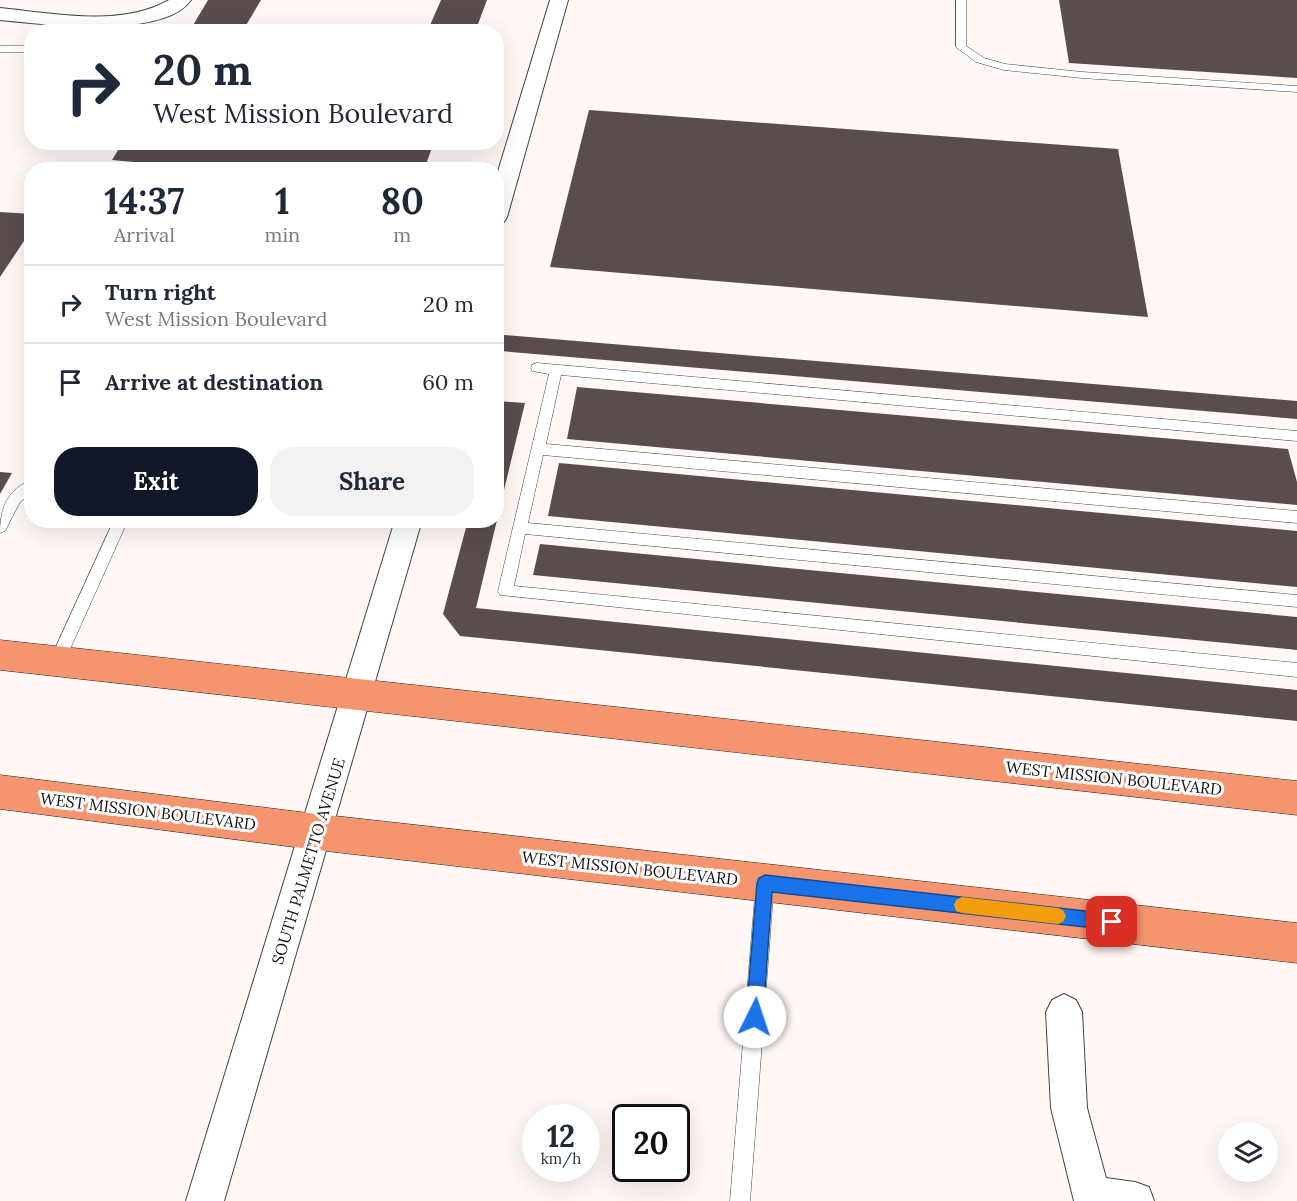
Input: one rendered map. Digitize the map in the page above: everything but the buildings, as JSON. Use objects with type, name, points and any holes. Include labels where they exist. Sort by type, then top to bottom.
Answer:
[{"type":"main road","name":"WEST MISSION BOULEVARD","points":[[0,655],[1297,798]]},
{"type":"main road","name":"WEST MISSION BOULEVARD","points":[[0,792],[317,832],[1297,943]]},
{"type":"street","points":[[0,14],[98,21],[134,19],[174,7],[182,0]]},
{"type":"street","points":[[504,189],[559,0]]},
{"type":"street","name":"SOUTH PALMETTO AVENUE","points":[[205,1201],[407,528]]},
{"type":"street","points":[[1064,1012],[1069,1108],[1093,1198],[1135,1201]]},
{"type":"lane","points":[[961,0],[961,47],[980,60],[1004,67],[1297,89]]},
{"type":"lane","points":[[0,49],[24,49]]},
{"type":"lane","points":[[537,368],[1297,436]]},
{"type":"lane","points":[[556,370],[505,591],[1297,670]]},
{"type":"lane","points":[[538,449],[1297,517]]},
{"type":"lane","points":[[0,527],[15,498],[24,491]]},
{"type":"lane","points":[[57,662],[117,528]]},
{"type":"lane","points":[[520,528],[1297,601]]},
{"type":"lane","points":[[740,1201],[765,883]]},
{"type":"slow traffic","points":[[962,905],[1058,916]]},
{"type":"route","points":[[755,1017],[765,883],[1112,922]]}]
